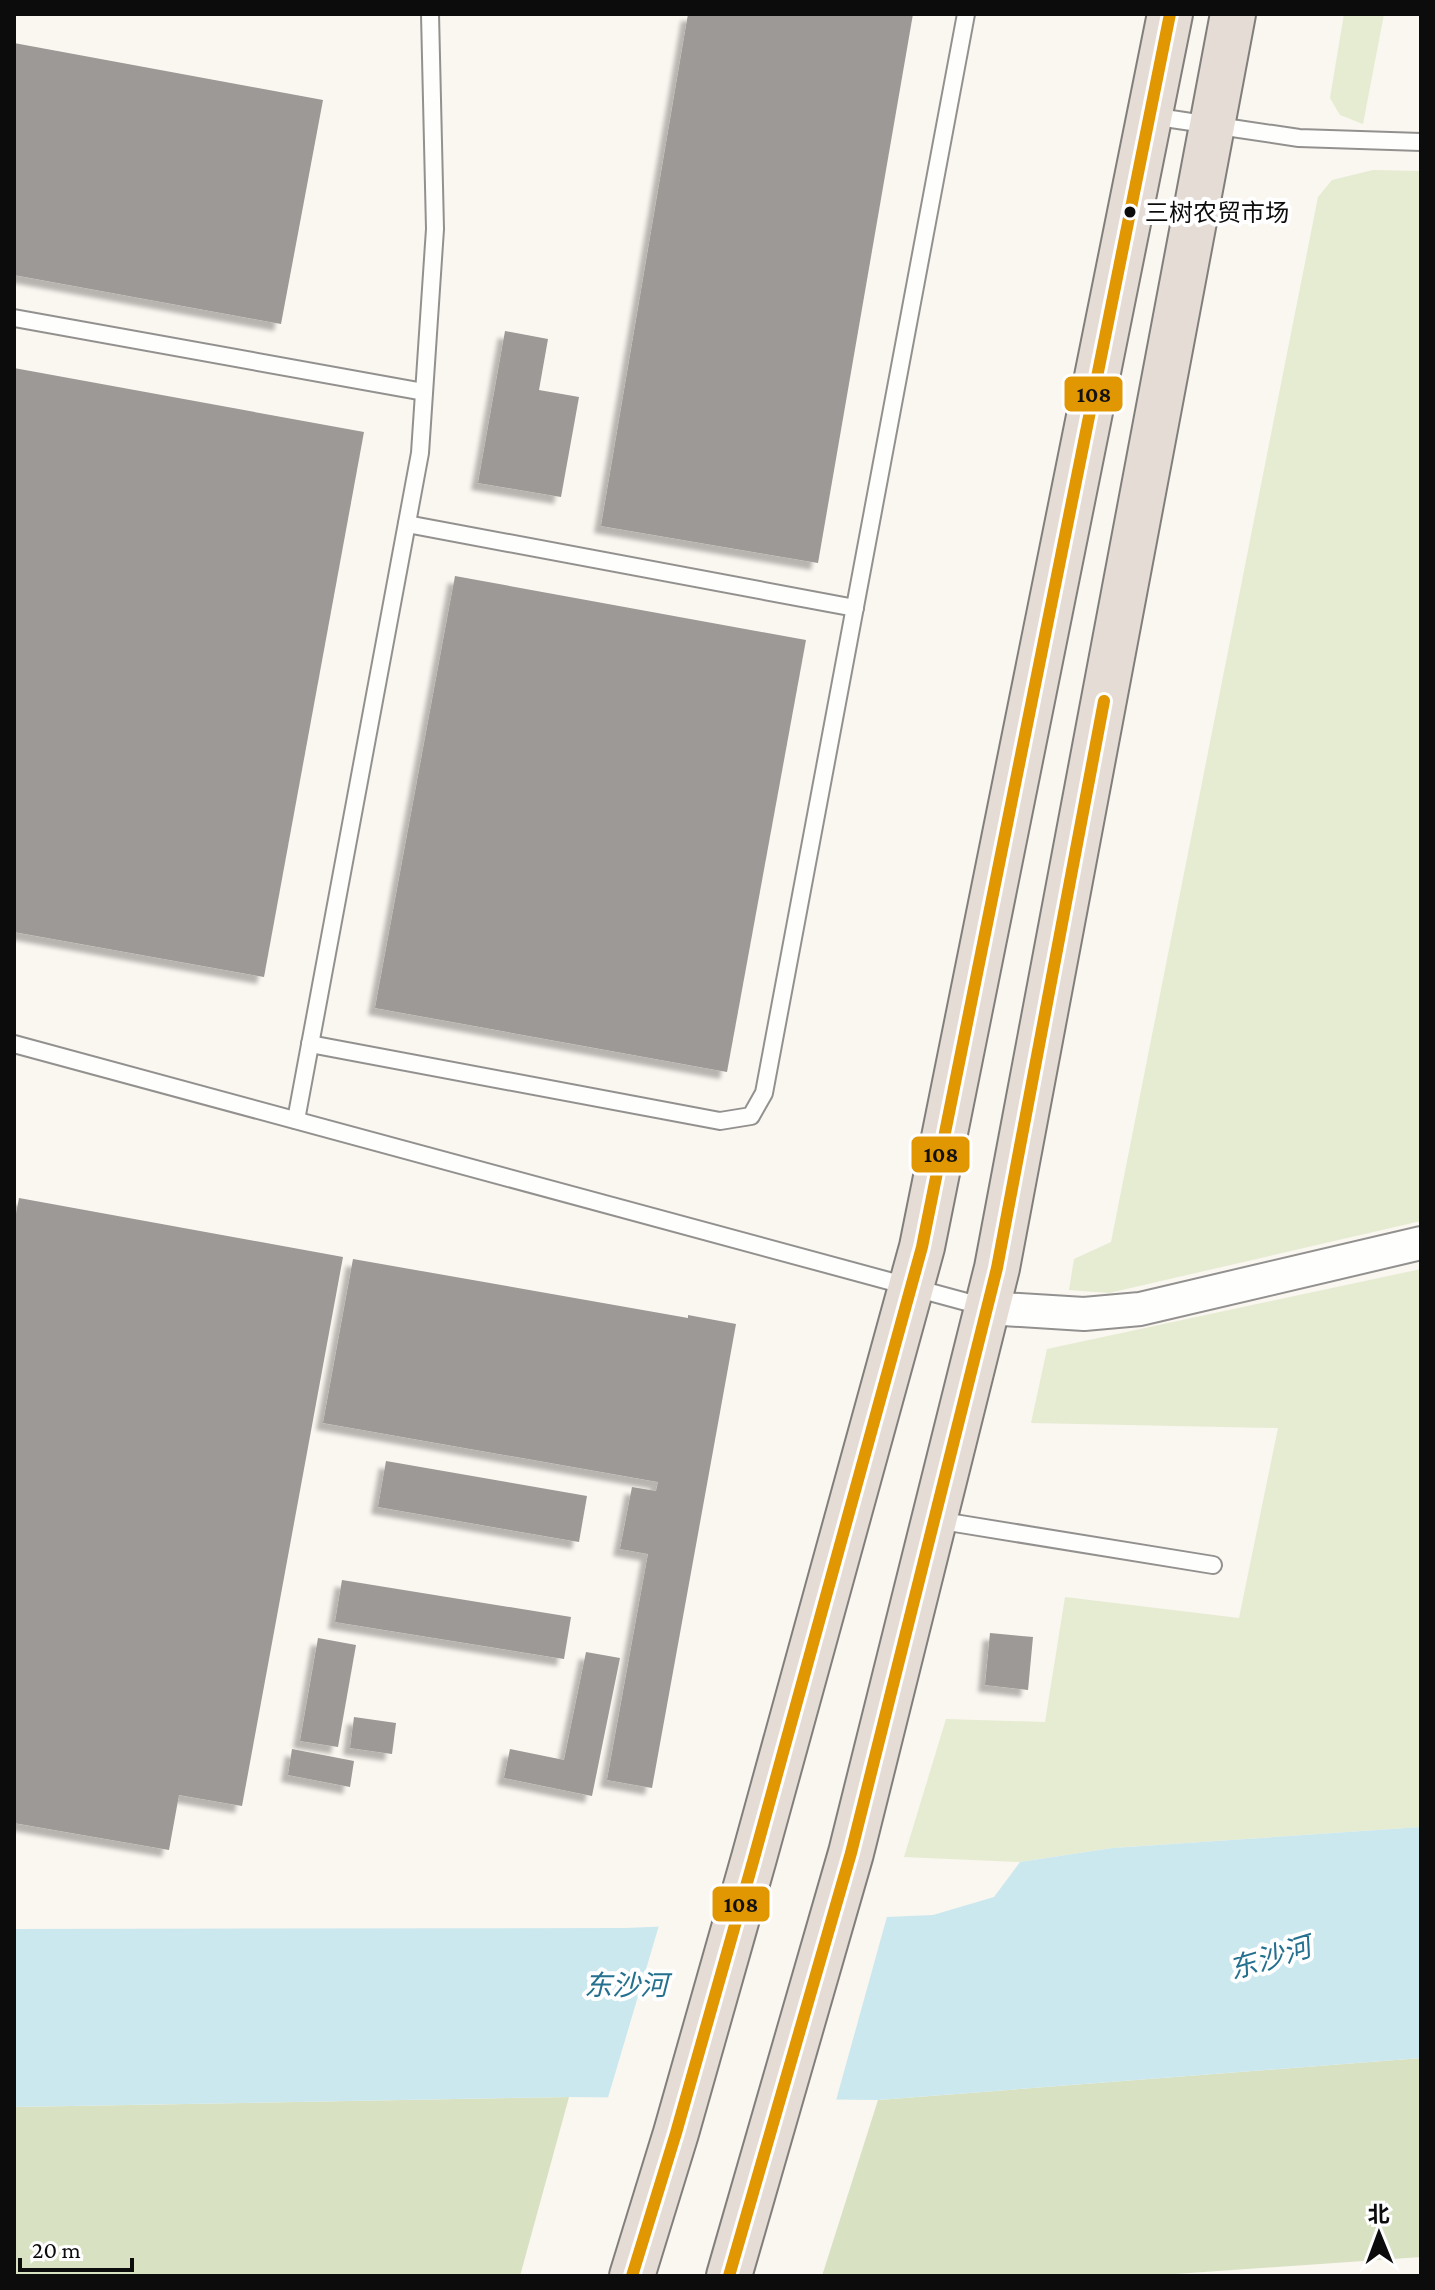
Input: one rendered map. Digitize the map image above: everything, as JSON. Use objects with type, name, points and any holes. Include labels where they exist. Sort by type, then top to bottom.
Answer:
[{"type":"highway","points":[[632,2276],[754,1858],[926,1232],[1170,14]]},
{"type":"highway","points":[[729,2276],[851,1853],[987,1308],[1006,1221],[1233,14]]},
{"type":"street","points":[[987,1308],[1084,1314],[1140,1309],[1421,1243]]},
{"type":"lane","points":[[296,1120],[420,453],[435,229],[430,14]]},
{"type":"lane","points":[[310,1044],[720,1121],[751,1116],[764,1093],[966,14]]},
{"type":"lane","points":[[1150,116],[1299,138],[1421,142]]},
{"type":"lane","points":[[14,318],[424,392]]},
{"type":"lane","points":[[407,524],[855,608]]},
{"type":"lane","points":[[14,1044],[987,1308]]},
{"type":"lane","points":[[934,1520],[1213,1565]]},
{"type":"green space","points":[[1344,14],[1384,14],[1363,124],[1340,115],[1330,98]]},
{"type":"green space","points":[[1373,170],[1421,171],[1421,1221],[1109,1293],[1069,1290],[1074,1259],[1111,1242],[1318,197],[1332,180]]},
{"type":"green space","points":[[1421,1269],[1421,1827],[1112,1848],[1020,1862],[904,1857],[946,1719],[1045,1722],[1065,1597],[1239,1618],[1278,1428],[1031,1423],[1047,1349]]},
{"type":"green space","points":[[1421,2058],[1421,2257],[1147,2276],[822,2276],[878,2100]]},
{"type":"green space","points":[[569,2097],[520,2276],[14,2276],[14,2107]]},
{"type":"water","name":"东沙河","points":[[1421,1827],[1421,2058],[878,2100],[569,2097],[14,2107],[14,1929],[626,1928],[933,1915],[994,1897],[1020,1862],[1112,1848]]},
{"type":"pier","points":[[888,1913],[835,2104],[607,2101],[660,1922]]},
{"type":"building","points":[[688,14],[913,14],[818,563],[601,526]]},
{"type":"building","points":[[14,43],[323,100],[281,324],[14,275]]},
{"type":"building","points":[[505,331],[548,339],[539,390],[579,397],[561,497],[478,483]]},
{"type":"building","points":[[14,368],[364,432],[264,977],[14,932]]},
{"type":"building","points":[[455,576],[806,640],[727,1072],[375,1008]]},
{"type":"building","points":[[19,1198],[343,1257],[242,1806],[179,1795],[169,1850],[14,1823],[14,1224]]},
{"type":"building","points":[[353,1259],[736,1324],[652,1788],[607,1780],[648,1554],[620,1549],[632,1487],[656,1491],[658,1482],[323,1423]]},
{"type":"building","points":[[386,1461],[587,1496],[579,1542],[378,1507]]},
{"type":"building","points":[[342,1580],[571,1617],[564,1659],[335,1622]]},
{"type":"building","points":[[990,1633],[1033,1637],[1028,1690],[985,1685]]},
{"type":"building","points":[[318,1638],[356,1645],[338,1747],[300,1741]]},
{"type":"building","points":[[586,1652],[620,1658],[592,1796],[504,1778],[510,1749],[564,1760]]},
{"type":"building","points":[[354,1717],[396,1723],[392,1754],[350,1748]]},
{"type":"building","points":[[292,1749],[354,1761],[350,1787],[288,1775]]},
{"type":"transit line","name":"108","points":[[632,2276],[754,1858],[922,1247],[1170,14]]},
{"type":"transit line","name":"108","points":[[729,2276],[851,1853],[997,1268],[1104,701]]},
{"type":"place","name":"三树农贸市场","points":[[1130,212]]}]
